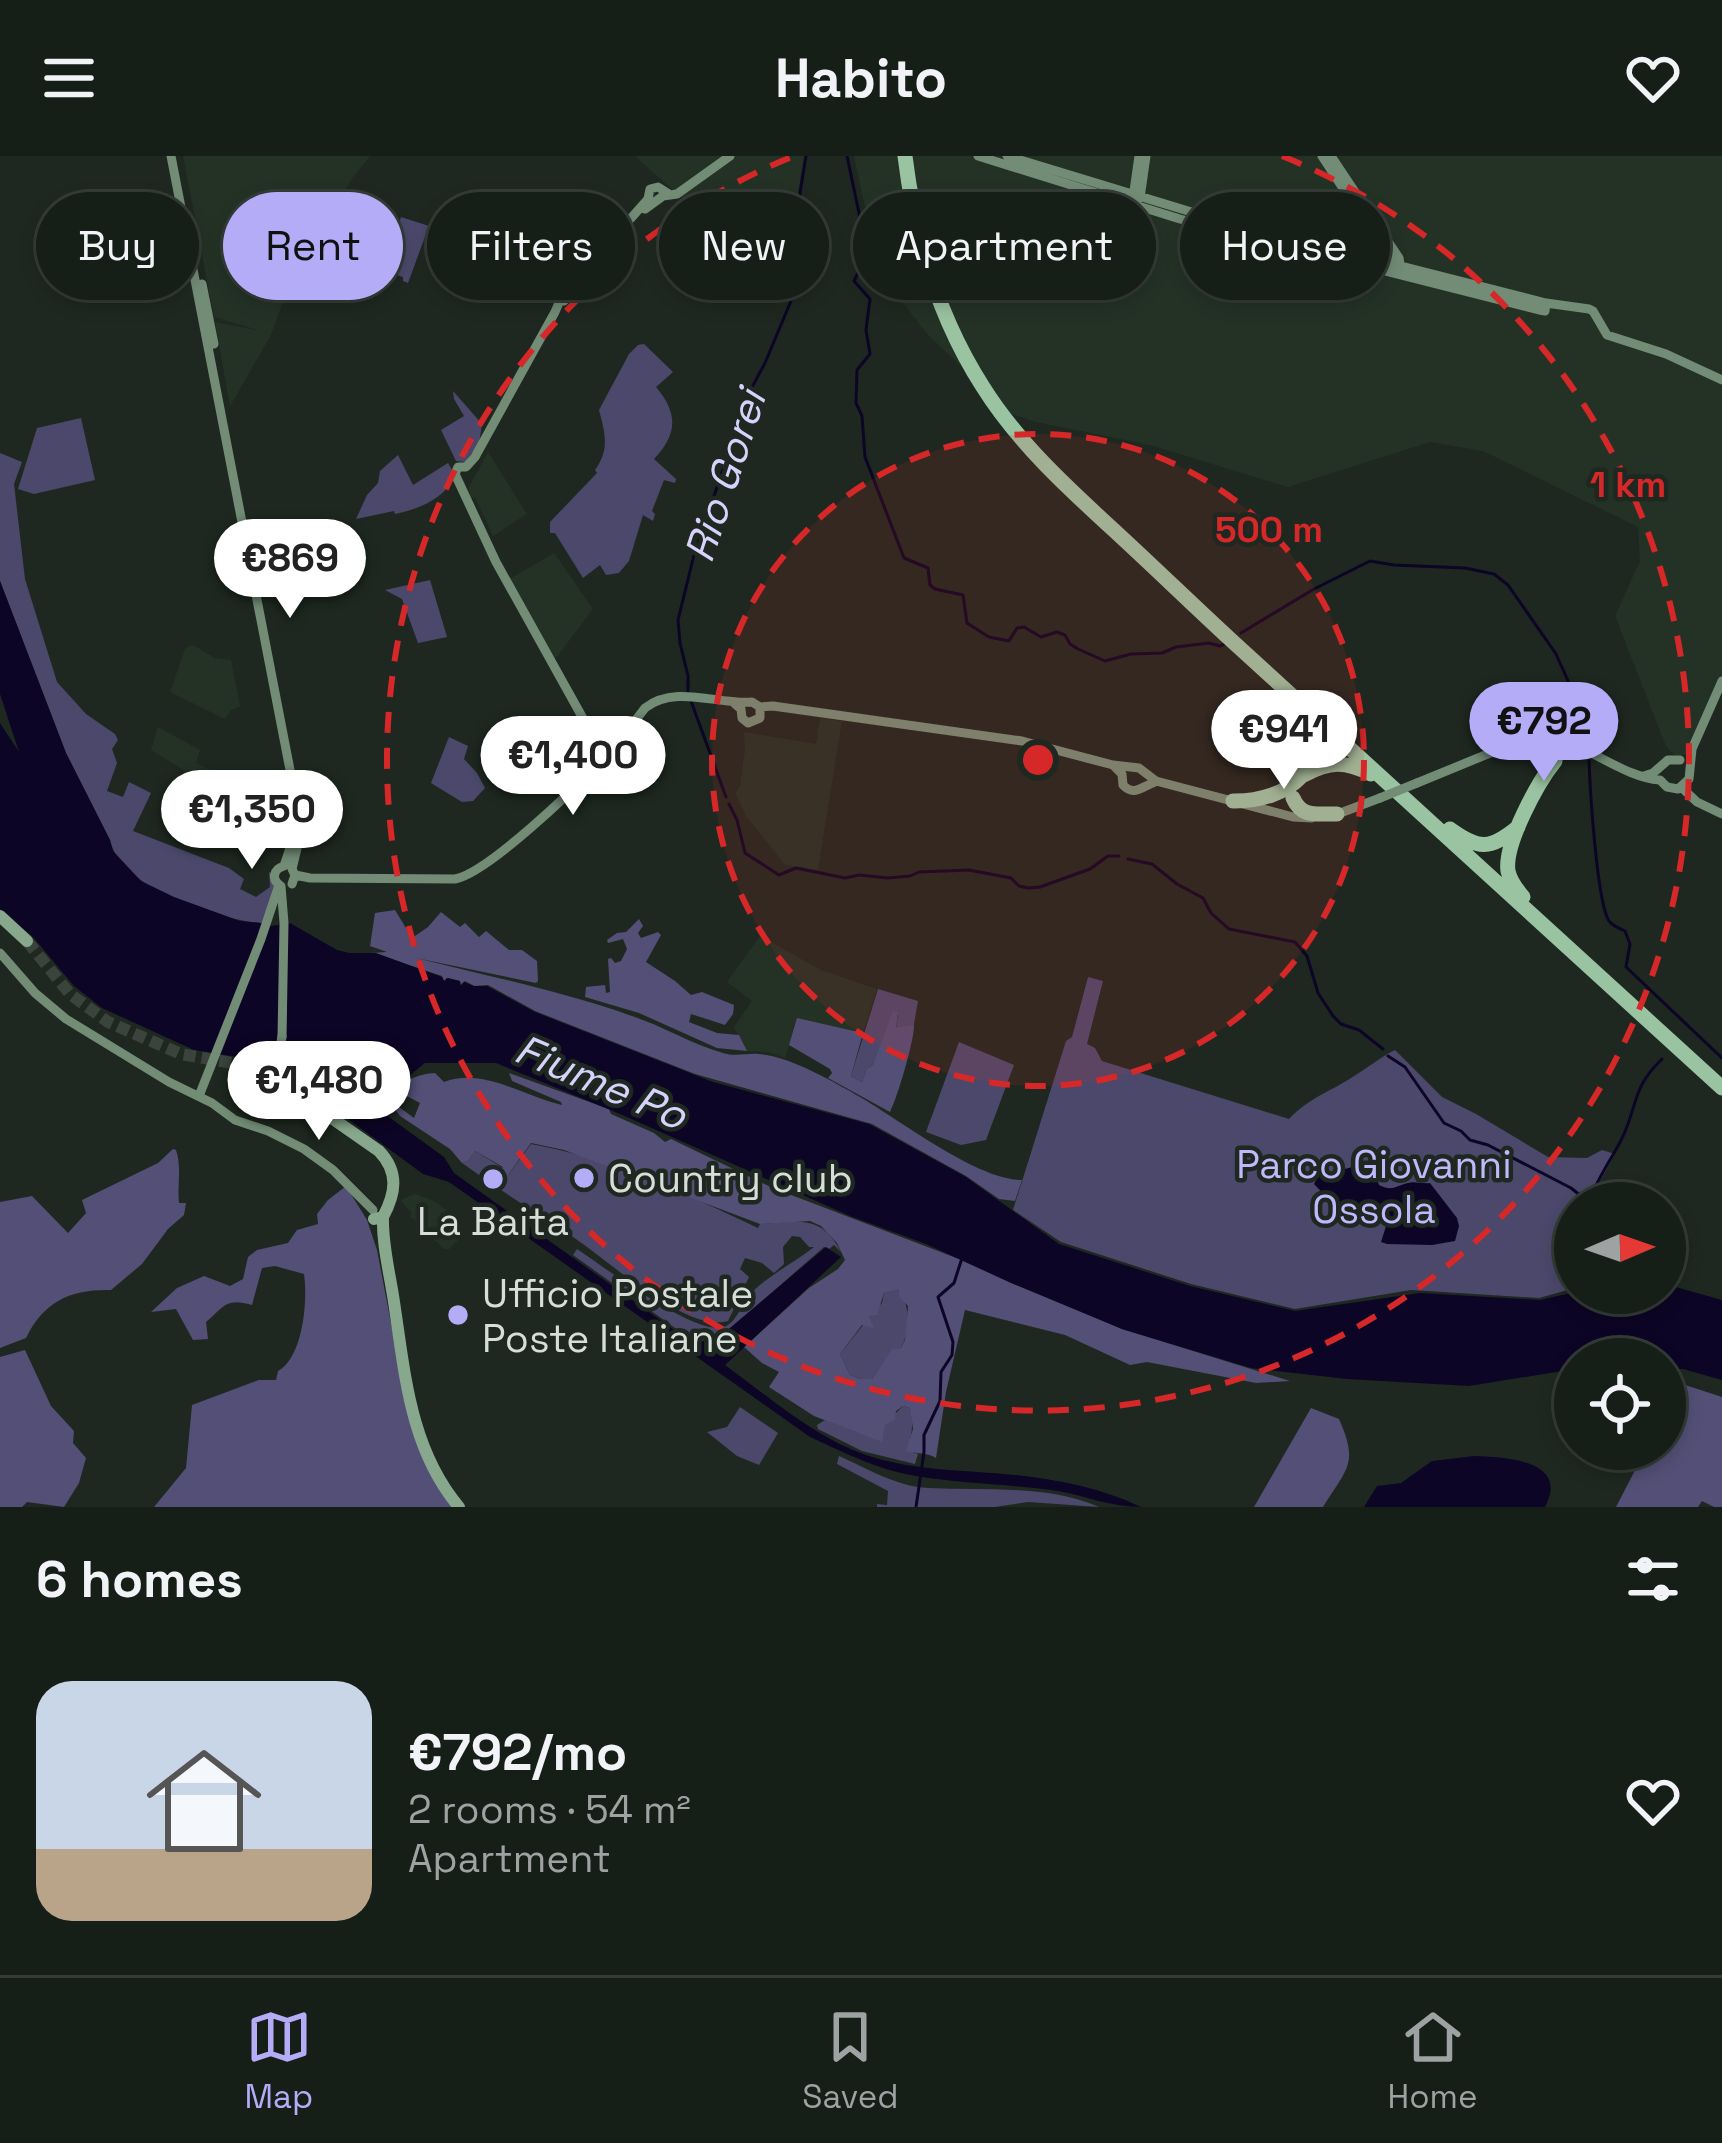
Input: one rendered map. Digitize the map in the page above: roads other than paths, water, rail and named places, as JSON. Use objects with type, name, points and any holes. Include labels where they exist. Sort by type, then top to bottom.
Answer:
[{"type":"highway","points":[[907,156],[919,238],[932,282],[985,390],[1058,479],[1283,688],[1384,791]]},
{"type":"highway","points":[[907,156],[924,237],[952,319],[989,388],[1033,445],[1722,1085]]},
{"type":"highway","points":[[1276,813],[1286,808],[1311,754],[1307,719],[1283,688]]},
{"type":"highway","points":[[1533,908],[1515,887],[1508,871],[1509,854],[1548,757]]},
{"type":"highway","points":[[1233,801],[1267,799],[1297,785],[1319,766],[1351,764],[1722,1085]]},
{"type":"highway","points":[[1297,785],[1298,808],[1306,814],[1337,814]]},
{"type":"highway","points":[[1431,814],[1466,841],[1482,846],[1500,842],[1520,825]]},
{"type":"main road","points":[[0,916],[27,940]]},
{"type":"main road","points":[[291,1088],[385,1157],[391,1167],[393,1194],[380,1212],[405,1377],[418,1437],[459,1507]]},
{"type":"street","points":[[174,156],[298,806],[284,910],[280,1072],[285,1086],[291,1088]]},
{"type":"street","points":[[635,221],[659,197],[677,194],[730,156]]},
{"type":"street","points":[[978,156],[1064,178]]},
{"type":"street","points":[[1007,156],[1106,192]]},
{"type":"street","points":[[1137,192],[1142,156]]},
{"type":"street","points":[[1327,156],[1399,258],[1397,269]]},
{"type":"street","points":[[1156,208],[1546,307],[1588,309],[1607,334],[1722,380]]},
{"type":"street","points":[[561,300],[466,475],[467,497],[496,562],[605,758]]},
{"type":"street","points":[[761,710],[776,707],[1010,739],[1125,771],[1138,768],[1148,780],[1304,819],[1337,814],[1384,791],[1417,783],[1517,742],[1554,738],[1638,776],[1675,770],[1692,749],[1722,681]]},
{"type":"street","points":[[287,879],[464,878],[483,867],[605,758],[653,702],[688,697],[743,706],[752,702],[761,710]]},
{"type":"street","points":[[743,706],[742,718],[748,723],[758,721],[761,710]]},
{"type":"street","points":[[1543,739],[1538,743],[1548,757]]},
{"type":"street","points":[[1548,757],[1560,743]]},
{"type":"street","points":[[1502,749],[1522,746],[1548,757],[1574,752],[1596,756]]},
{"type":"street","points":[[1675,770],[1702,805],[1722,814]]},
{"type":"street","points":[[1125,771],[1123,785],[1128,790],[1136,791],[1148,780]]},
{"type":"street","points":[[199,1096],[287,879]]},
{"type":"street","points":[[0,953],[35,993],[66,1018],[235,1120],[304,1149],[380,1212]]},
{"type":"street","points":[[282,1036],[291,1088]]},
{"type":"water","name":"Fiume Po","points":[[0,581],[66,753],[113,851],[141,881],[174,897],[240,921],[271,926],[290,923],[337,950],[376,953],[444,981],[460,981],[461,986],[464,982],[487,986],[535,1012],[713,1082],[869,1124],[966,1177],[1059,1244],[1190,1286],[1295,1311],[1420,1293],[1554,1297],[1554,1314],[1686,1314],[1686,1290],[1722,1300],[1722,1380],[1686,1370],[1686,1338],[1554,1338],[1554,1372],[1469,1386],[1251,1368],[1122,1329],[496,1063],[425,1063],[398,1085],[391,1082],[396,1067],[353,1071],[353,1091],[444,1157],[454,1173],[694,1344],[724,1333],[826,1247],[841,1257],[725,1365],[828,1438],[884,1460],[1064,1482],[1141,1507],[1058,1491],[902,1473],[862,1460],[810,1437],[449,1182],[423,1174],[314,1094],[311,1069],[194,1050],[102,1008],[74,986],[33,937],[0,909],[0,723],[19,752],[0,694]]},
{"type":"water","points":[[1356,1160],[1375,1171],[1384,1187],[1430,1183],[1457,1218],[1455,1241],[1387,1244],[1381,1242],[1387,1223],[1381,1218],[1351,1225],[1355,1212],[1329,1200],[1314,1184],[1320,1173],[1352,1167]]},
{"type":"water","points":[[1474,1456],[1517,1460],[1542,1470],[1550,1491],[1545,1507],[1364,1507],[1377,1486],[1401,1483],[1432,1461]]},
{"type":"waterway","name":"Rio Gorei","points":[[688,692],[678,620],[694,555],[749,393],[806,265],[809,243],[800,193],[806,156]]},
{"type":"waterway","points":[[847,156],[866,246],[854,281],[870,299],[866,330],[870,354],[857,370],[856,403],[862,416],[865,457],[904,558],[928,568],[935,589],[963,595],[967,623],[989,637],[1009,641],[1017,628],[1024,627],[1041,637],[1057,632],[1078,649],[1105,661],[1227,643]]},
{"type":"waterway","points":[[1241,633],[1370,561],[1494,574],[1508,585],[1556,654],[1586,745]]},
{"type":"waterway","name":"Rio Gorei","points":[[691,701],[726,797]]},
{"type":"waterway","points":[[1589,761],[1601,892],[1609,921],[1625,931],[1630,944],[1626,967],[1722,1058]]},
{"type":"waterway","points":[[729,804],[745,853],[779,875],[796,868],[845,878],[969,870],[1011,878],[1028,888],[1090,869],[1108,856],[1119,856]]},
{"type":"waterway","points":[[1128,859],[1152,864],[1203,898],[1229,929],[1295,942],[1307,956],[1318,993],[1333,1016],[1383,1049]]},
{"type":"waterway","points":[[1388,1056],[1405,1067],[1444,1123],[1559,1182]]},
{"type":"waterway","points":[[1598,1182],[1624,1134],[1641,1087],[1662,1059]]},
{"type":"waterway","points":[[916,1507],[924,1435],[940,1401],[941,1372],[952,1355],[953,1342],[938,1297],[954,1283],[962,1258]]},
{"type":"tunnel","points":[[27,941],[70,994],[108,1022],[181,1054],[255,1067],[289,1088]]},
{"type":"place","name":"Country club","points":[[584,1178]]},
{"type":"place","name":"La Baita","points":[[493,1179]]},
{"type":"place","name":"Ufficio Postale Poste Italiane","points":[[458,1315]]},
{"type":"park label","name":"Parco Giovanni Ossola","points":[[1374,1186]]}]
